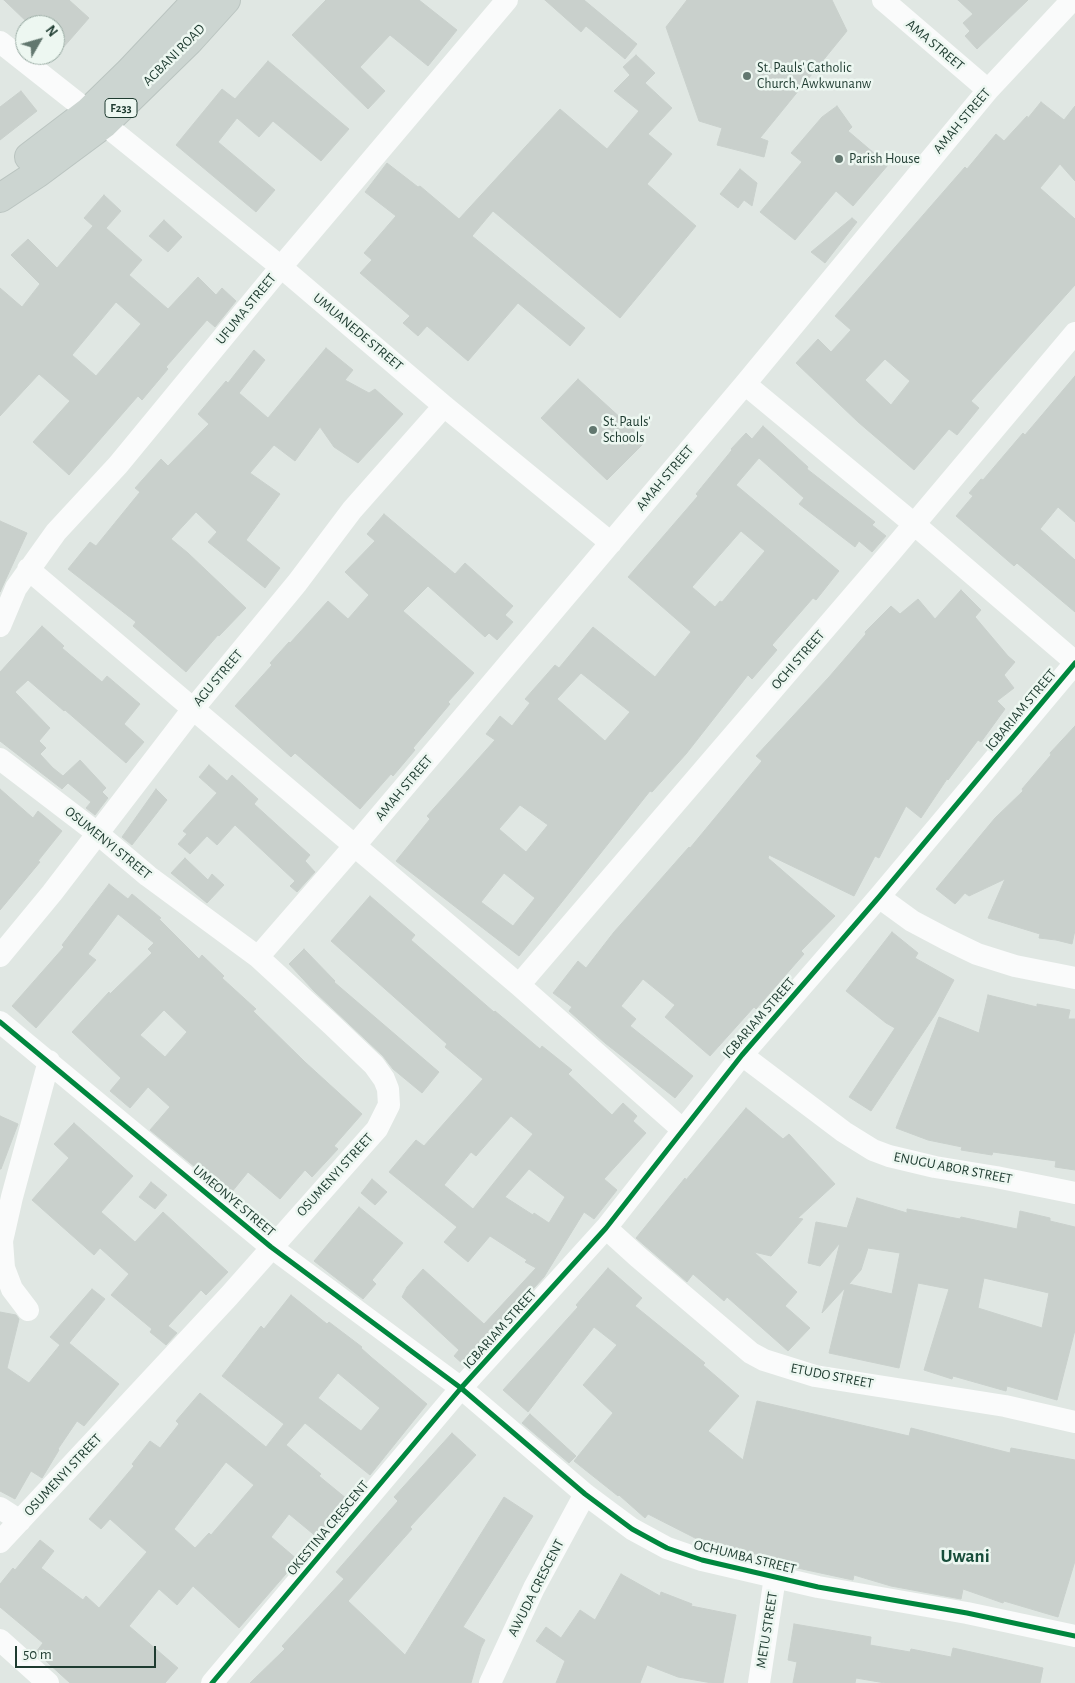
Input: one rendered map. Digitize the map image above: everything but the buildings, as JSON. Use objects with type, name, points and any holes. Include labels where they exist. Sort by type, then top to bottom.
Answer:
[{"type":"main road","name":"AGBANI ROAD","points":[[0,178],[96,118],[129,72],[197,0]]},
{"type":"main road","name":"AGBANI ROAD","points":[[0,198],[38,173],[96,118],[189,41],[226,0]]},
{"type":"street","name":"UFUMA STREET","points":[[0,626],[16,588],[56,532],[118,465],[281,267],[507,0]]},
{"type":"street","name":"AMA STREET","points":[[883,0],[988,90]]},
{"type":"street","name":"AMAH STREET","points":[[258,957],[744,384],[988,90],[1072,0]]},
{"type":"street","name":"UMUANEDE STREET","points":[[0,42],[281,267],[444,406],[610,542]]},
{"type":"street","name":"OCHI STREET","points":[[519,986],[1075,333]]},
{"type":"street","points":[[744,384],[914,524],[1075,663]]},
{"type":"street","name":"AGU STREET","points":[[0,956],[52,893],[193,709],[297,583],[352,510],[444,406]]},
{"type":"street","points":[[28,569],[519,986],[683,1130]]},
{"type":"street","name":"IGBARIAM STREET","points":[[462,1388],[606,1228],[742,1055],[879,897],[1075,663]]},
{"type":"street","name":"OSUMENYI STREET","points":[[0,759],[97,833],[148,876],[258,957],[374,1065],[384,1079],[388,1089],[389,1105],[376,1129],[229,1296],[0,1542]]},
{"type":"street","points":[[879,897],[912,921],[977,954],[1015,966],[1075,978]]},
{"type":"street","name":"UMEONYE STREET","points":[[0,1022],[271,1247],[462,1388]]},
{"type":"street","name":"ENUGU ABOR STREET","points":[[742,1055],[844,1132],[873,1150],[889,1156],[935,1167],[1075,1193]]},
{"type":"street","points":[[28,1310],[12,1290],[4,1268],[2,1241],[49,1061]]},
{"type":"street","name":"ETUDO STREET","points":[[606,1228],[751,1353],[764,1360],[815,1376],[1005,1406],[1075,1422]]},
{"type":"street","name":"OCHUMBA STREET","points":[[462,1388],[585,1494],[632,1529],[667,1548],[702,1560],[818,1587],[967,1613],[1075,1636]]},
{"type":"street","name":"OKESTINA CRESCENT","points":[[212,1683],[462,1388]]},
{"type":"street","name":"AWUDA CRESCENT","points":[[490,1683],[534,1588],[585,1494]]},
{"type":"street","points":[[0,1508],[20,1521]]},
{"type":"street","name":"METU STREET","points":[[758,1683],[775,1577]]},
{"type":"street","points":[[0,1640],[48,1683]]},
{"type":"cycle path","points":[[212,1683],[461,1388],[606,1228],[742,1055],[879,897],[1075,663]]},
{"type":"cycle path","points":[[0,1022],[271,1247],[461,1388],[585,1494],[632,1529],[667,1548],[702,1560],[818,1587],[967,1613],[1075,1636]]},
{"type":"place","name":"St. Pauls' Catholic Church, Awkwunanw","points":[[747,76]]},
{"type":"place","name":"Parish House","points":[[839,159]]},
{"type":"place","name":"St. Pauls' Schools","points":[[593,430]]},
{"type":"district","name":"Uwani","points":[[965,1556]]}]
